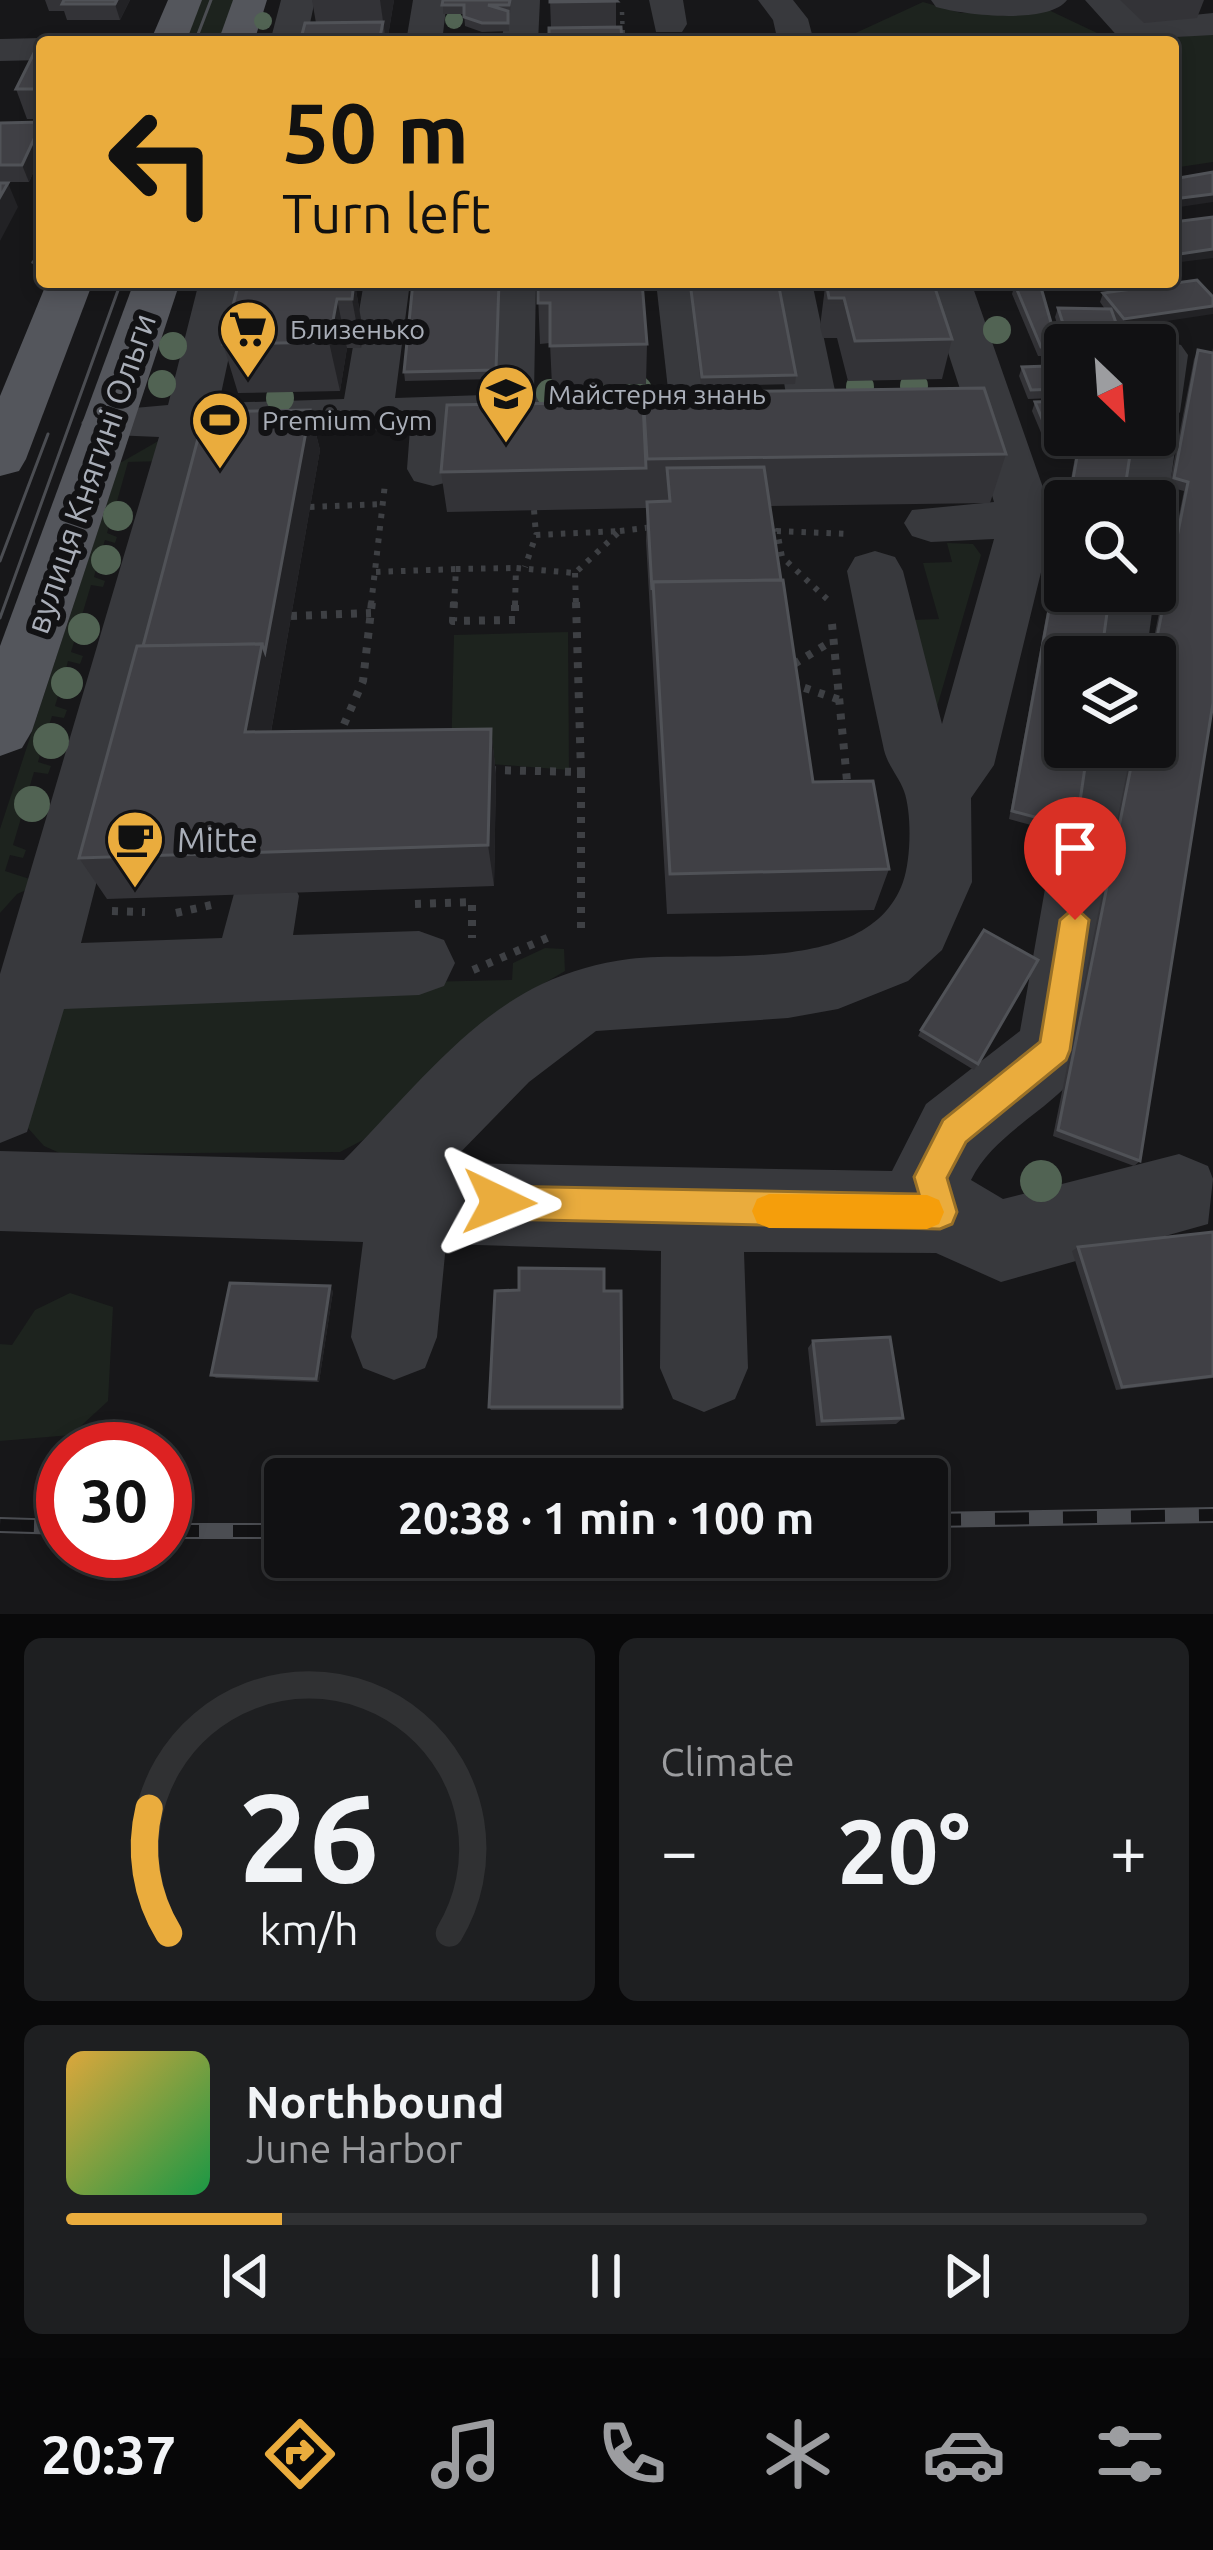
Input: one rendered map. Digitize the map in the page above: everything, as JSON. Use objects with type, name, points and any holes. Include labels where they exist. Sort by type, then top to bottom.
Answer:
[{"type":"main road","points":[[170,36],[185,0]]},
{"type":"main road","points":[[238,36],[250,0]]},
{"type":"main road","points":[[0,459],[68,288]]},
{"type":"main road","name":"вулиця Княгині Ольги","points":[[0,731],[156,288]]},
{"type":"street","points":[[289,36],[298,0]]},
{"type":"street","points":[[425,36],[430,0]]},
{"type":"street","points":[[775,0],[790,19],[794,36]]},
{"type":"street","points":[[948,0],[976,7],[1049,0]]},
{"type":"street","points":[[1102,0],[1134,32],[1213,24]]},
{"type":"street","points":[[0,50],[36,49]]},
{"type":"street","points":[[0,1106],[186,433],[221,288]]},
{"type":"street","points":[[367,414],[387,288]]},
{"type":"street","points":[[186,433],[546,402],[515,288]]},
{"type":"street","points":[[681,288],[722,402]]},
{"type":"street","points":[[722,402],[786,288]]},
{"type":"street","points":[[938,790],[962,765],[1027,519],[950,288]]},
{"type":"street","points":[[722,402],[987,395],[1024,349]]},
{"type":"street","points":[[433,469],[437,412]]},
{"type":"street","points":[[107,423],[320,443]]},
{"type":"street","points":[[931,523],[1027,519]]},
{"type":"street","points":[[394,1337],[386,1199],[508,1053],[544,1023],[588,999],[822,981],[877,960],[916,926],[938,881],[938,790],[917,758],[854,587]]},
{"type":"street","points":[[940,1212],[930,1177],[954,1131],[1054,1050],[1099,768]]},
{"type":"street","points":[[231,901],[251,969]]},
{"type":"street","points":[[35,977],[419,963]]},
{"type":"street","points":[[0,1191],[702,1211],[940,1212],[1001,1241],[1179,1195]]},
{"type":"street","points":[[702,1211],[704,1369]]},
{"type":"path","points":[[622,12],[623,36]]},
{"type":"path","points":[[546,402],[722,402]]},
{"type":"path","points":[[320,443],[382,448],[385,504],[363,681],[334,748]]},
{"type":"path","points":[[310,507],[385,504]]},
{"type":"path","points":[[456,569],[453,621],[515,620],[520,568],[536,535],[534,510]]},
{"type":"path","points":[[536,535],[666,526]]},
{"type":"path","points":[[376,572],[520,568],[575,573],[620,531]]},
{"type":"path","points":[[765,556],[782,557]]},
{"type":"path","points":[[575,573],[581,935]]},
{"type":"path","points":[[840,700],[796,685],[793,660],[827,644],[854,587]]},
{"type":"path","points":[[290,616],[371,613]]},
{"type":"path","points":[[827,644],[840,682],[840,746],[850,802],[833,803]]},
{"type":"path","points":[[781,673],[794,672]]},
{"type":"path","points":[[480,768],[512,774],[581,772]]},
{"type":"path","points":[[176,913],[231,901]]},
{"type":"path","points":[[472,902],[473,970],[485,969],[554,935]]},
{"type":"shaded area","points":[[199,0],[235,0],[222,36],[185,36]]},
{"type":"shaded area","points":[[923,2],[961,13],[1036,4],[1103,36],[849,36]]},
{"type":"shaded area","points":[[1213,33],[1213,162],[1179,167],[1179,37]]},
{"type":"shaded area","points":[[167,436],[164,461],[128,462],[114,512],[125,515],[123,521],[111,519],[107,533],[117,537],[115,543],[105,540],[100,555],[111,558],[109,564],[98,561],[94,577],[105,581],[103,587],[91,585],[79,625],[90,628],[89,634],[77,632],[71,652],[83,656],[80,664],[68,661],[64,677],[75,681],[73,689],[61,686],[55,706],[67,710],[64,718],[52,716],[46,735],[59,739],[57,747],[43,744],[38,762],[51,766],[48,774],[34,772],[26,799],[40,801],[37,810],[24,808],[13,845],[26,850],[23,858],[10,855],[5,871],[42,883],[17,894],[0,913],[0,829],[120,463]]},
{"type":"shaded area","points":[[947,543],[973,544],[981,555],[926,745],[911,620],[939,619],[923,563],[952,562]]},
{"type":"shaded area","points":[[568,632],[569,770],[451,761],[454,635]]},
{"type":"shaded area","points":[[545,948],[564,949],[565,971],[516,1000],[363,1140],[340,1152],[62,1154],[44,1146],[27,1127],[58,1008],[103,989],[512,980],[513,963]]},
{"type":"shaded area","points":[[70,1293],[113,1307],[108,1401],[85,1422],[36,1422],[36,1438],[0,1441],[0,1344],[12,1345],[35,1310]]},
{"type":"building","points":[[64,0],[117,0],[115,4],[62,4]]},
{"type":"building","points":[[443,0],[510,0],[509,5],[488,5],[508,11],[508,23],[464,17],[464,5],[442,5]]},
{"type":"building","points":[[616,0],[617,1],[550,2]]},
{"type":"building","points":[[383,22],[380,36],[302,36],[305,23]]},
{"type":"building","points":[[621,27],[622,36],[549,36],[549,28]]},
{"type":"building","points":[[36,49],[36,89],[16,89]]},
{"type":"building","points":[[36,122],[36,135],[22,165],[0,165],[0,123]]},
{"type":"building","points":[[1213,172],[1213,194],[1179,198],[1179,178]]},
{"type":"building","points":[[1213,217],[1213,249],[1179,254],[1179,221]]},
{"type":"building","points":[[1197,280],[1213,297],[1213,306],[1124,319],[1103,293],[1179,288],[1179,282]]},
{"type":"building","points":[[237,288],[353,288],[352,299],[337,299],[329,342],[223,344]]},
{"type":"building","points":[[412,288],[499,288],[496,370],[404,372]]},
{"type":"building","points":[[538,288],[642,288],[647,344],[550,346],[550,303],[538,303]]},
{"type":"building","points":[[691,288],[779,288],[796,375],[702,377]]},
{"type":"building","points":[[827,288],[935,288],[952,339],[855,341],[844,298],[829,298]]},
{"type":"building","points":[[1016,288],[1041,288],[1051,324],[1044,324],[1044,347]]},
{"type":"building","points":[[1058,308],[1111,309],[1116,324],[1063,324]]},
{"type":"building","points":[[1198,350],[1213,353],[1213,703],[1140,1161],[1058,1130],[1131,768],[1176,768],[1176,636],[1157,636],[1162,612],[1176,612],[1176,542],[1188,482],[1174,478]]},
{"type":"building","points":[[1044,366],[1044,390],[1031,390],[1022,367]]},
{"type":"building","points":[[984,388],[1006,454],[647,459],[643,393]]},
{"type":"building","points":[[643,402],[646,468],[441,472],[447,405]]},
{"type":"building","points":[[1035,402],[1044,402],[1044,424]]},
{"type":"building","points":[[310,410],[265,652],[262,644],[143,646],[205,412]]},
{"type":"building","points":[[1077,456],[1130,456],[1126,480],[1073,480]]},
{"type":"building","points":[[764,467],[781,580],[653,582],[652,590],[647,502],[670,501],[667,468]]},
{"type":"building","points":[[783,580],[813,782],[873,781],[889,869],[670,874],[653,582]]},
{"type":"building","points":[[1049,612],[1107,612],[1104,636],[1044,636]]},
{"type":"building","points":[[1044,637],[1044,768],[1085,768],[1076,828],[1012,811]]},
{"type":"building","points":[[262,644],[245,732],[491,729],[488,845],[79,858],[137,646]]},
{"type":"building","points":[[984,930],[1038,960],[978,1064],[921,1030]]},
{"type":"building","points":[[1213,1232],[1213,1376],[1122,1387],[1078,1247]]},
{"type":"building","points":[[519,1268],[604,1269],[604,1291],[621,1291],[622,1407],[489,1407],[495,1291],[519,1290]]},
{"type":"building","points":[[230,1283],[330,1286],[316,1379],[211,1375]]},
{"type":"building","points":[[890,1337],[903,1418],[822,1421],[813,1341]]},
{"type":"tram line","points":[[197,36],[211,0]]},
{"type":"tram line","points":[[0,618],[119,288]]},
{"type":"tram line","points":[[0,561],[48,434]]},
{"type":"railway","points":[[948,1520],[1213,1515]]},
{"type":"railway","points":[[0,1525],[36,1526]]},
{"type":"railway","points":[[192,1531],[264,1531]]},
{"type":"slow traffic","points":[[769,1211],[927,1212]]},
{"type":"place","name":"Близенько","points":[[248,380]]},
{"type":"place","name":"Майстерня знань","points":[[506,445]]},
{"type":"place","name":"Premium Gym","points":[[220,471]]},
{"type":"place","name":"Mitte","points":[[135,890]]},
{"type":"route","points":[[499,1202],[702,1211],[940,1212],[930,1177],[954,1131],[1054,1050],[1075,920]]}]
